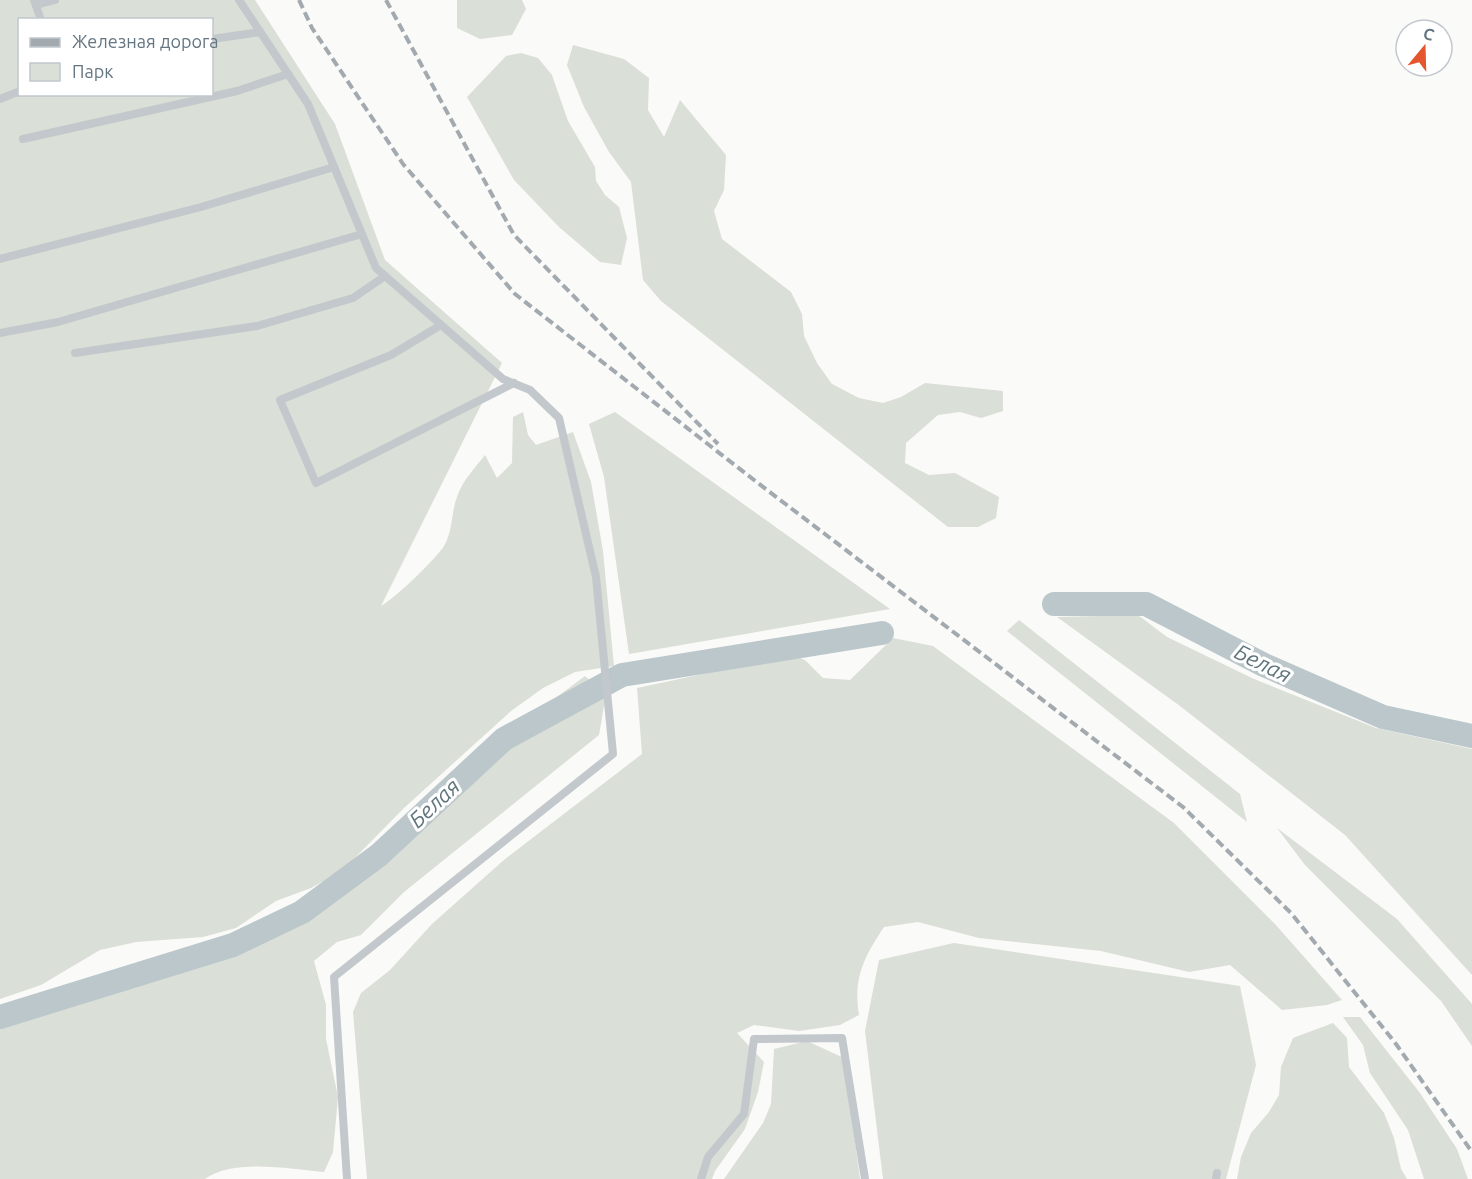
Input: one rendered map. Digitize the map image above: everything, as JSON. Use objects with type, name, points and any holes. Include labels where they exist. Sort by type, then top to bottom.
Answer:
[{"type":"lane","points":[[40,18],[35,2],[55,0]]},
{"type":"lane","points":[[239,0],[308,104],[376,268],[503,379],[530,390],[559,418],[596,577],[613,754],[334,977],[346,1179]]},
{"type":"lane","points":[[213,39],[260,32]]},
{"type":"lane","points":[[213,95],[288,74]]},
{"type":"lane","points":[[0,99],[18,92]]},
{"type":"lane","points":[[23,139],[211,96]]},
{"type":"lane","points":[[0,259],[201,207],[334,167]]},
{"type":"lane","points":[[0,333],[58,322],[362,234]]},
{"type":"lane","points":[[75,353],[257,326],[353,298],[385,276]]},
{"type":"lane","points":[[441,325],[391,355],[280,400],[316,483],[514,383]]},
{"type":"lane","points":[[701,1179],[708,1157],[744,1114],[754,1039],[842,1038],[865,1179]]},
{"type":"green space","points":[[0,0],[255,0],[335,124],[385,260],[502,363],[381,606],[414,579],[444,546],[459,491],[485,455],[497,478],[512,463],[513,417],[523,412],[528,435],[536,445],[573,432],[591,482],[603,551],[614,666],[575,672],[543,688],[511,711],[404,808],[342,871],[311,888],[276,901],[236,928],[203,937],[136,942],[100,950],[41,985],[0,999]]},
{"type":"green space","points":[[457,0],[522,0],[526,9],[512,35],[480,39],[457,28]]},
{"type":"green space","points":[[573,45],[624,59],[649,78],[648,110],[664,137],[680,100],[726,155],[724,190],[714,211],[722,239],[791,292],[802,314],[804,336],[817,363],[832,384],[859,398],[883,403],[901,397],[925,383],[1003,391],[1003,411],[981,418],[960,412],[938,415],[906,443],[905,463],[929,475],[955,473],[999,497],[996,518],[978,527],[948,527],[661,301],[643,280],[631,182],[609,152],[584,107],[567,65]]},
{"type":"green space","points":[[521,53],[538,58],[552,75],[568,121],[595,167],[596,181],[605,195],[619,207],[627,238],[621,265],[600,262],[559,227],[514,180],[467,97],[506,56]]},
{"type":"green space","points":[[615,412],[890,609],[629,654],[604,477],[589,424]]},
{"type":"green space","points":[[1138,615],[1167,637],[1254,679],[1376,728],[1472,749],[1472,975],[1345,835],[1180,706],[1057,617]]},
{"type":"green space","points":[[1019,620],[1240,794],[1247,822],[1007,631]]},
{"type":"green space","points":[[893,638],[933,646],[1174,823],[1275,924],[1342,1000],[1327,1005],[1282,1010],[1230,965],[1189,972],[1101,951],[979,938],[918,922],[884,927],[862,968],[858,990],[859,1015],[840,1025],[799,1031],[754,1025],[737,1033],[764,1062],[758,1092],[745,1129],[715,1171],[712,1179],[367,1179],[353,1012],[361,993],[390,970],[432,924],[505,859],[642,754],[637,688],[792,655],[805,660],[823,678],[850,680]]},
{"type":"green space","points":[[585,676],[606,694],[599,735],[404,892],[361,935],[337,942],[314,961],[326,1005],[326,1039],[338,1097],[333,1152],[324,1172],[263,1166],[231,1169],[205,1179],[0,1179],[0,1022],[245,943],[404,844],[454,792],[495,743]]},
{"type":"green space","points":[[1277,828],[1397,919],[1472,1004],[1472,1046],[1441,1001],[1305,865]]},
{"type":"green space","points":[[954,943],[1240,986],[1256,1065],[1226,1179],[883,1179],[865,1031],[879,960]]},
{"type":"green space","points":[[1343,1017],[1360,1017],[1420,1093],[1457,1149],[1468,1179],[1424,1179],[1408,1130],[1370,1073],[1363,1045]]},
{"type":"green space","points":[[1333,1023],[1347,1038],[1349,1067],[1384,1113],[1394,1138],[1401,1169],[1407,1179],[1237,1179],[1241,1157],[1251,1133],[1269,1112],[1279,1095],[1281,1067],[1293,1038]]},
{"type":"green space","points":[[807,1041],[844,1058],[860,1179],[724,1179],[763,1123],[771,1104],[774,1049]]},
{"type":"waterway","name":"Белая","points":[[1054,604],[1146,604],[1264,665],[1383,717],[1472,736]]},
{"type":"waterway","name":"Белая","points":[[0,1017],[233,945],[302,912],[379,855],[504,739],[622,675],[882,633]]},
{"type":"railway","points":[[299,0],[312,28],[403,164],[515,294],[754,480],[1183,807],[1291,913],[1396,1044],[1472,1152]]},
{"type":"railway","points":[[386,0],[514,235],[718,444]]}]
